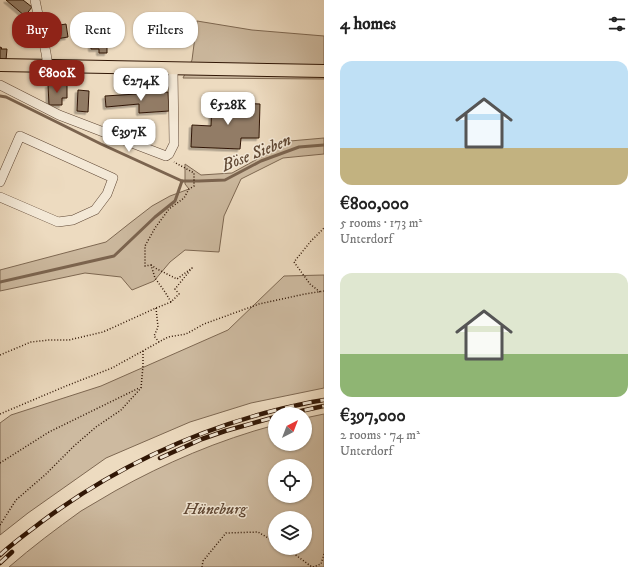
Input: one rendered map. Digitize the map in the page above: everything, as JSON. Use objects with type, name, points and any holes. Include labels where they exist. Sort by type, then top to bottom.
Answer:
[{"type":"main road","points":[[0,65],[324,71]]},
{"type":"street","points":[[35,0],[48,66]]},
{"type":"street","points":[[0,85],[59,115],[166,156],[169,154],[174,144],[173,69]]},
{"type":"street","points":[[0,182],[20,136],[113,178],[107,194],[95,210],[73,220],[58,222],[0,197]]},
{"type":"path","points":[[0,355],[31,342],[69,340],[103,332],[171,302],[179,294],[175,288],[192,268],[177,279],[151,265],[145,266],[145,246],[155,228],[169,209],[184,198],[189,189],[194,186],[194,173],[180,166],[166,156]]},
{"type":"path","points":[[320,292],[310,284],[294,262],[324,228]]},
{"type":"path","points":[[151,265],[155,278],[171,302]]},
{"type":"path","points":[[0,414],[112,368],[168,337],[186,334],[204,324],[259,304],[324,291]]},
{"type":"path","points":[[156,308],[158,327],[154,336],[159,342]]},
{"type":"path","points":[[0,525],[16,500],[96,427],[121,410],[140,388],[143,366],[143,350]]},
{"type":"path","points":[[0,463],[49,432],[140,388]]},
{"type":"path","points":[[202,567],[203,561],[226,533],[258,532],[268,538]]},
{"type":"path","points":[[296,555],[312,567],[321,564],[324,554]]},
{"type":"green space","points":[[198,21],[252,30],[324,36],[324,79],[183,78],[192,60],[194,48],[198,48]]},
{"type":"green space","points":[[324,138],[324,154],[283,158],[241,179],[224,216],[219,252],[185,250],[170,262],[154,281],[132,290],[121,277],[85,273],[0,291],[0,270],[106,242],[152,206],[170,196],[189,189],[185,184],[185,164],[201,175],[232,173],[290,141]]},
{"type":"green space","points":[[324,275],[324,388],[251,403],[190,422],[106,458],[28,513],[0,535],[0,423],[11,415],[101,386],[228,330],[284,276]]},
{"type":"green space","name":"Hüneburg","points":[[324,414],[324,567],[9,567],[44,538],[81,511],[115,491],[153,471],[193,453],[268,427],[268,451],[312,451],[312,417]]},
{"type":"building","points":[[6,0],[23,0],[32,7],[28,12],[20,12]]},
{"type":"building","points":[[66,24],[68,37],[62,38],[62,25]]},
{"type":"building","points":[[0,47],[2,48],[1,49],[7,49],[6,60],[0,59]]},
{"type":"building","points":[[107,48],[107,53],[99,53],[99,49],[91,49]]},
{"type":"building","points":[[67,84],[67,98],[62,98],[62,105],[49,105],[48,85]]},
{"type":"building","points":[[78,90],[89,91],[88,112],[77,111]]},
{"type":"building","points":[[168,92],[169,111],[139,113],[139,104],[106,107],[105,96]]},
{"type":"building","points":[[212,102],[260,104],[259,138],[241,138],[240,149],[191,147],[192,125],[211,126]]},
{"type":"waterway","name":"Böse Sieben","points":[[0,96],[6,97],[101,144],[182,181],[225,180],[261,161],[299,147],[324,145]]},
{"type":"waterway","points":[[0,282],[114,256],[155,217],[175,201],[182,181]]},
{"type":"railway","points":[[0,555],[25,534],[92,487],[148,457],[205,432],[235,422],[279,409],[324,400]]},
{"type":"railway","points":[[312,409],[324,406]]},
{"type":"railway","points":[[160,458],[202,439],[268,419]]},
{"type":"railway","points":[[0,563],[12,552]]}]
